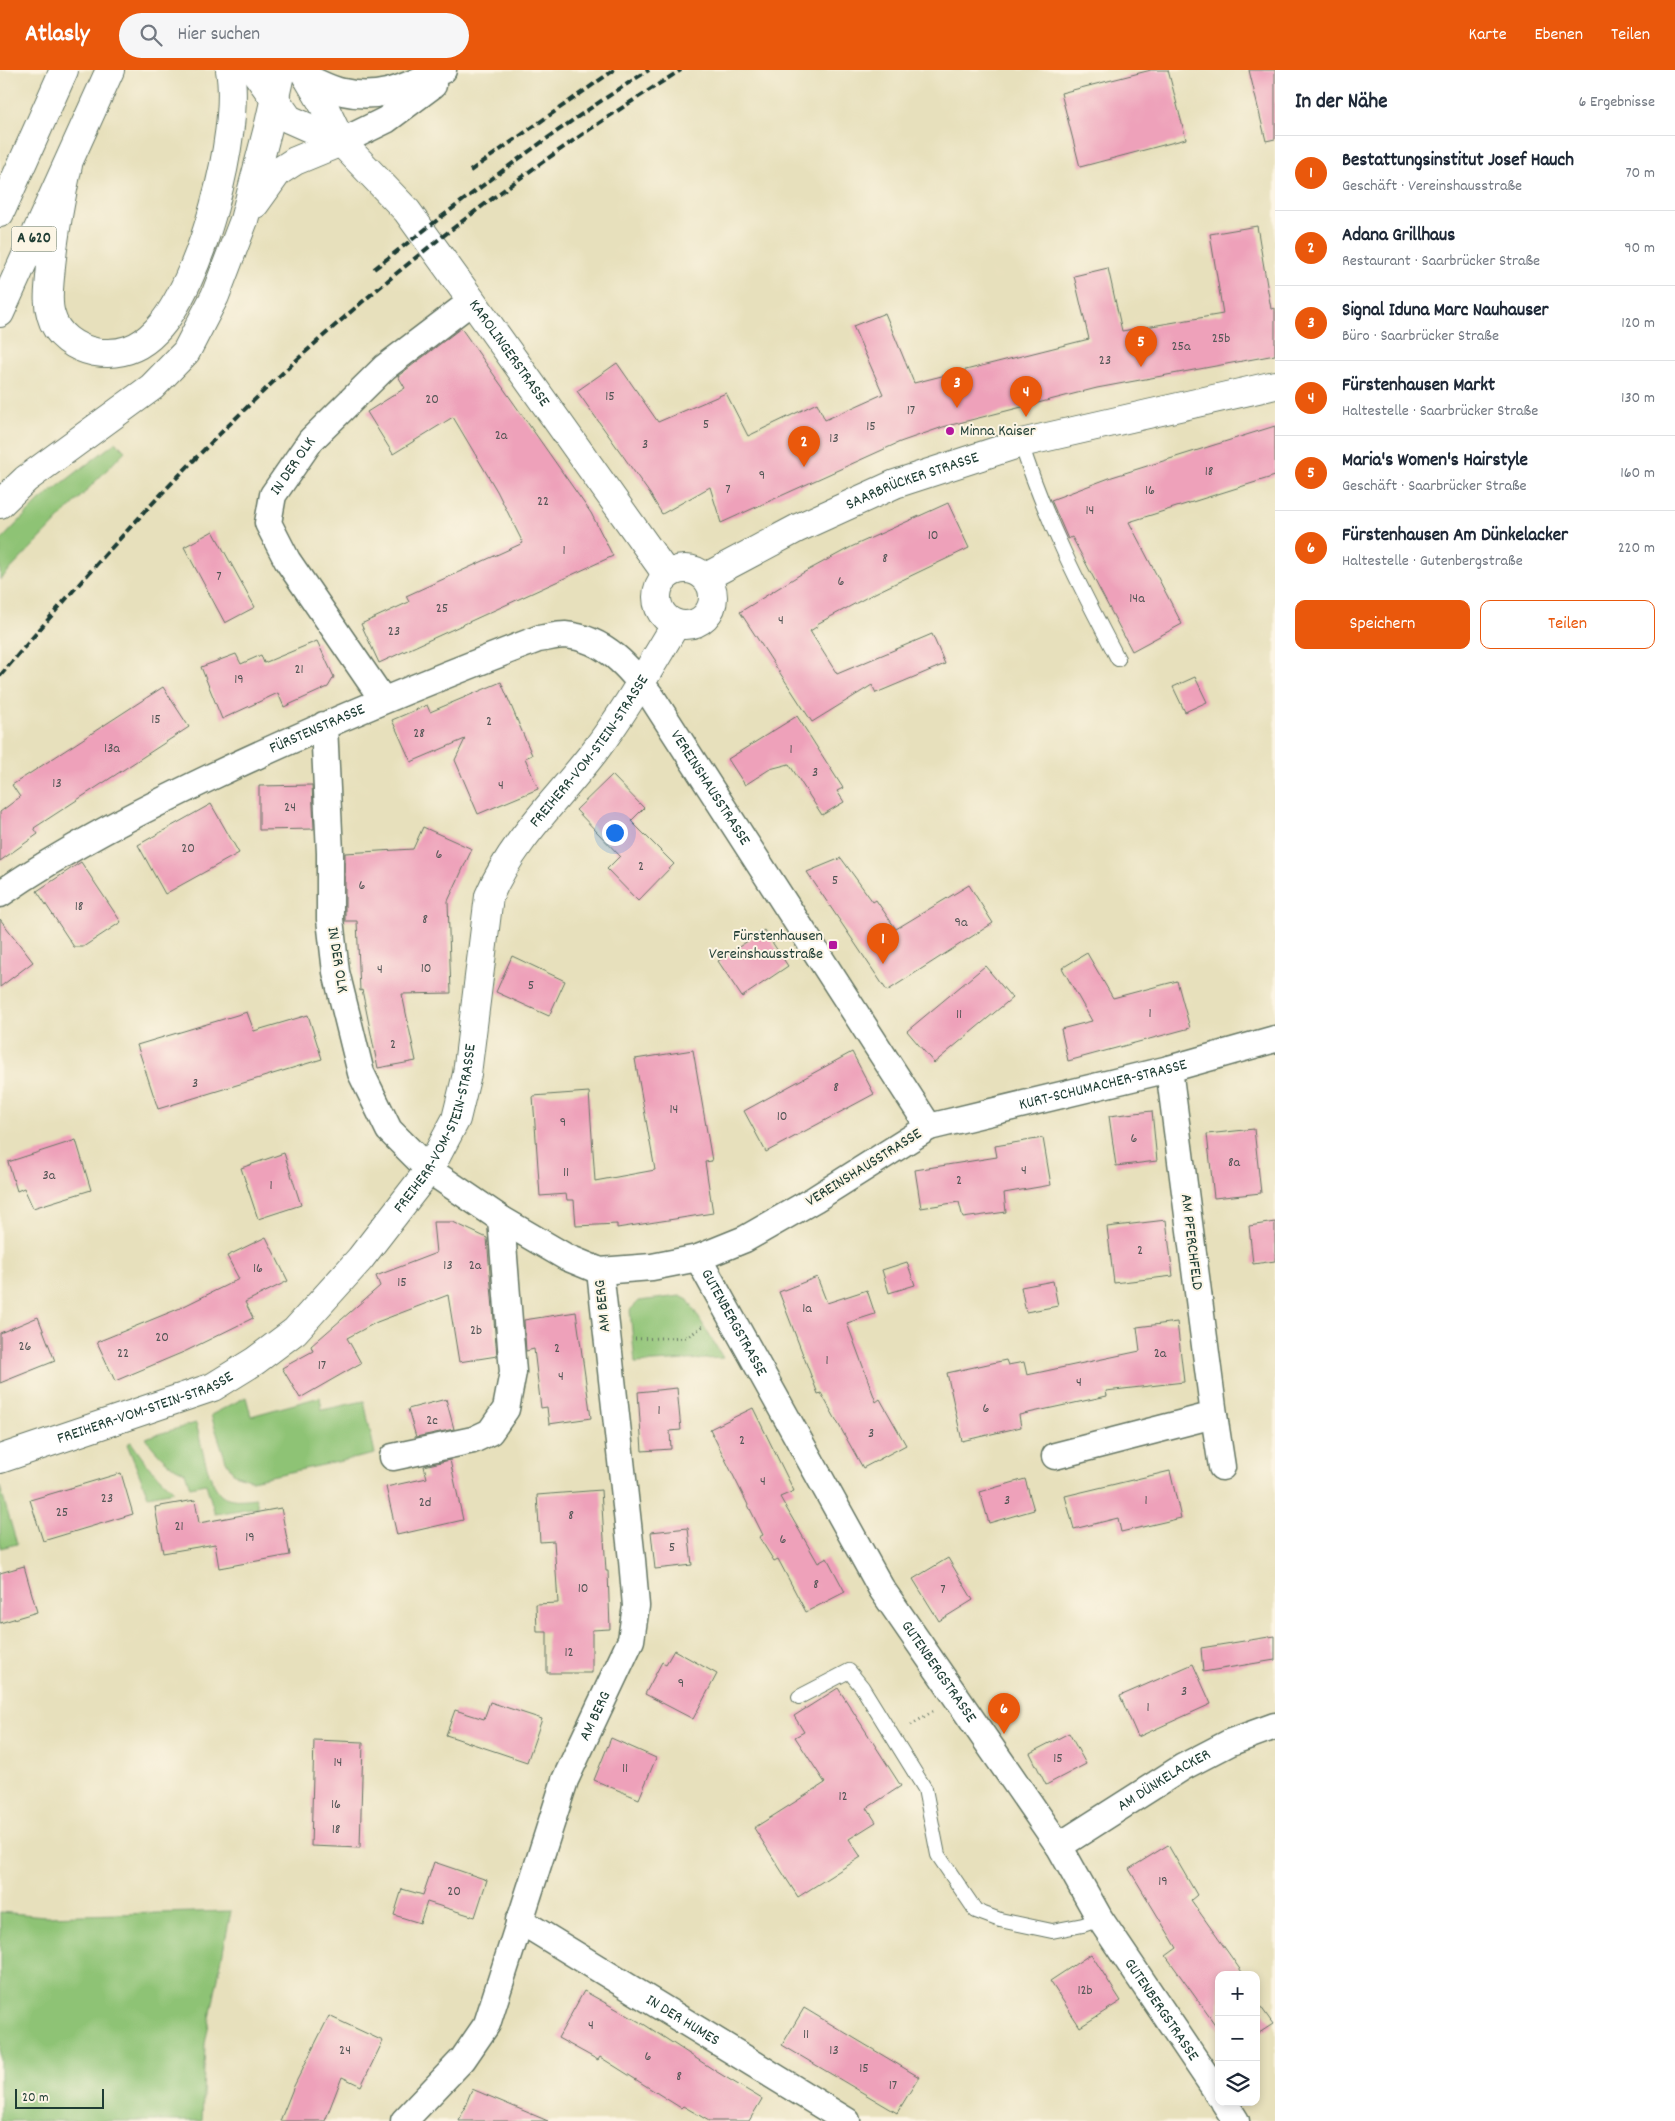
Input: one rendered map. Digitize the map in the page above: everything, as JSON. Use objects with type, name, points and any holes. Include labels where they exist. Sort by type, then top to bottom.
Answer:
[{"type":"main road","name":"A 620","points":[[0,213],[64,70]]},
{"type":"main road","name":"A 620","points":[[0,313],[110,70]]},
{"type":"main road","points":[[68,165],[52,242],[48,303],[51,317],[70,342],[83,350],[114,353],[131,350],[143,343],[168,317],[185,285],[205,237],[219,188],[232,118],[230,70]]},
{"type":"main road","name":"KAROLINGERSTRASSE","points":[[254,70],[289,119],[341,142]]},
{"type":"main road","points":[[0,504],[26,479],[152,387],[186,352],[215,296],[244,220],[281,70]]},
{"type":"main road","name":"KAROLINGERSTRASSE","points":[[305,74],[324,106],[341,142],[402,206],[667,575]]},
{"type":"main road","points":[[244,220],[278,172],[295,161],[341,142]]},
{"type":"main road","name":"SAARBRÜCKER STRASSE","points":[[706,577],[798,528],[895,484],[1021,443],[1275,385]]},
{"type":"main road","points":[[683,568],[700,572],[706,577],[714,594],[714,604],[710,612],[695,624],[676,624],[668,620],[658,606],[658,589],[667,575],[683,568]]},
{"type":"main road","name":"FREIHERR-VOM-STEIN-STRASSE","points":[[0,1459],[213,1387],[255,1361],[295,1331],[360,1259],[429,1170],[456,1119],[467,1074],[489,896],[500,871],[544,810],[594,752],[676,624]]},
{"type":"street","points":[[305,74],[342,92],[375,96],[398,89],[443,70]]},
{"type":"street","points":[[341,142],[386,120],[454,70]]},
{"type":"street","name":"IN DER OLK","points":[[382,700],[287,560],[268,523],[273,495],[311,440],[385,367],[472,301]]},
{"type":"street","name":"FÜRSTENSTRASSE","points":[[0,894],[40,866],[131,815],[295,737],[382,700],[538,639],[565,635],[593,642],[613,653],[640,682]]},
{"type":"street","name":"VEREINSHAUSSTRASSE","points":[[429,1170],[501,1219],[566,1257],[600,1271],[652,1267],[698,1258],[745,1239],[929,1127],[640,682]]},
{"type":"street","name":"IN DER OLK","points":[[324,725],[330,853],[330,919],[336,972],[361,1073],[389,1130],[429,1170]]},
{"type":"street","name":"KURT-SCHUMACHER-STRASSE","points":[[929,1127],[1169,1069],[1275,1039]]},
{"type":"street","name":"AM PFERCHFELD","points":[[1169,1069],[1222,1467]]},
{"type":"street","points":[[393,1457],[473,1440],[490,1432],[506,1409],[513,1372],[501,1219]]},
{"type":"street","name":"GUTENBERGSTRASSE","points":[[698,1258],[881,1588],[1059,1846],[1100,1919],[1215,2089]]},
{"type":"street","name":"AM BERG","points":[[404,2121],[463,2059],[487,2024],[565,1780],[632,1640],[636,1606],[600,1271]]},
{"type":"street","points":[[1055,1456],[1214,1415]]},
{"type":"street","name":"AM DÜNKELACKER","points":[[1059,1846],[1183,1767],[1231,1742],[1275,1726]]},
{"type":"street","name":"IN DER HUMES","points":[[519,1920],[847,2121]]},
{"type":"street","points":[[1227,2106],[1236,2121]]},
{"type":"lane","points":[[1021,443],[1054,533],[1118,660]]},
{"type":"lane","points":[[799,1698],[849,1671],[862,1687],[925,1788],[938,1855],[976,1911],[1000,1920],[1052,1931],[1083,1925],[1100,1919]]},
{"type":"path","points":[[638,1339],[688,1337],[700,1328]]},
{"type":"path","points":[[893,1736],[956,1698]]},
{"type":"green space","points":[[116,442],[125,451],[0,580],[0,541],[39,501]]},
{"type":"green space","points":[[680,1296],[688,1300],[723,1358],[635,1363],[630,1310],[639,1301]]},
{"type":"green space","points":[[246,1397],[251,1416],[320,1397],[322,1410],[364,1401],[375,1454],[252,1480],[234,1474],[226,1461],[211,1415]]},
{"type":"green space","points":[[196,1423],[210,1475],[219,1492],[225,1497],[233,1499],[256,1498],[258,1507],[215,1514],[206,1484],[190,1487],[185,1472],[168,1462],[145,1438]]},
{"type":"green space","points":[[131,1442],[148,1466],[174,1491],[148,1496],[127,1444]]},
{"type":"green space","points":[[0,1487],[17,1544],[0,1548]]},
{"type":"green space","points":[[231,1911],[205,2044],[202,2121],[0,2121],[0,1912],[45,1916]]},
{"type":"building","points":[[1151,70],[1168,70],[1186,139],[1080,167],[1061,93]]},
{"type":"building","points":[[1249,70],[1275,70],[1275,139],[1266,141]]},
{"type":"building","points":[[1257,226],[1271,309],[1275,308],[1275,355],[1097,388],[943,427],[900,442],[721,523],[710,487],[662,514],[577,391],[617,363],[658,422],[726,393],[748,436],[817,403],[825,420],[883,394],[853,326],[885,313],[914,383],[1089,339],[1074,276],[1108,268],[1122,331],[1223,314],[1210,234]]},
{"type":"building","points":[[461,328],[591,513],[613,556],[379,663],[361,624],[409,602],[406,596],[523,543],[497,491],[453,417],[393,454],[367,412],[405,388],[398,376]]},
{"type":"building","points":[[1275,426],[1275,476],[1129,522],[1182,624],[1132,651],[1072,537],[1068,539],[1051,500],[1112,477]]},
{"type":"building","points":[[948,503],[969,548],[875,593],[817,624],[818,626],[810,631],[837,674],[932,634],[945,664],[876,693],[872,685],[812,722],[740,612],[801,574],[851,547]]},
{"type":"building","points":[[213,531],[255,607],[225,623],[184,547]]},
{"type":"building","points":[[317,641],[334,677],[328,687],[284,707],[278,693],[222,719],[201,667],[236,654],[241,664],[261,655],[264,663]]},
{"type":"building","points":[[1195,677],[1207,702],[1185,712],[1173,687]]},
{"type":"building","points":[[501,682],[532,755],[525,758],[538,789],[478,814],[455,760],[465,739],[411,762],[392,720],[427,705],[430,712]]},
{"type":"building","points":[[163,687],[189,727],[34,828],[38,834],[0,861],[0,812],[20,797],[12,785]]},
{"type":"building","points":[[797,716],[843,788],[837,791],[844,802],[822,815],[789,764],[770,769],[745,785],[728,759]]},
{"type":"building","points":[[612,775],[644,808],[631,821],[674,864],[638,901],[607,869],[620,856],[576,810]]},
{"type":"building","points":[[312,785],[314,829],[259,830],[259,786]]},
{"type":"building","points":[[211,804],[239,853],[165,894],[138,845]]},
{"type":"building","points":[[423,827],[472,849],[448,901],[451,993],[402,994],[416,1061],[378,1068],[362,990],[360,991],[357,921],[345,921],[345,853],[413,849]]},
{"type":"building","points":[[841,858],[873,902],[876,900],[896,929],[969,885],[993,923],[887,991],[807,872]]},
{"type":"building","points":[[81,862],[121,922],[83,947],[74,947],[37,891]]},
{"type":"building","points":[[0,919],[33,962],[0,987]]},
{"type":"building","points":[[764,930],[788,966],[742,997],[718,961]]},
{"type":"building","points":[[1087,953],[1113,998],[1177,981],[1190,1028],[1068,1061],[1061,1029],[1092,1021],[1062,968]]},
{"type":"building","points":[[512,956],[565,981],[549,1016],[496,992]]},
{"type":"building","points":[[985,966],[1012,998],[934,1063],[907,1031]]},
{"type":"building","points":[[247,1012],[254,1031],[308,1015],[322,1059],[158,1109],[137,1045]]},
{"type":"building","points":[[693,1050],[712,1161],[705,1162],[713,1213],[617,1228],[617,1224],[576,1226],[574,1200],[567,1200],[566,1194],[540,1196],[533,1096],[589,1092],[595,1181],[655,1170],[635,1059]]},
{"type":"building","points":[[852,1052],[874,1094],[766,1152],[744,1111]]},
{"type":"building","points":[[1152,1111],[1157,1161],[1116,1166],[1109,1116]]},
{"type":"building","points":[[1254,1129],[1261,1193],[1214,1198],[1207,1134]]},
{"type":"building","points":[[1043,1138],[1051,1185],[1004,1193],[1006,1212],[963,1218],[959,1202],[921,1208],[915,1170],[997,1157],[995,1146]]},
{"type":"building","points":[[76,1140],[91,1190],[33,1208],[24,1188],[17,1191],[8,1162]]},
{"type":"building","points":[[284,1153],[301,1205],[258,1219],[241,1168]]},
{"type":"building","points":[[1166,1220],[1173,1276],[1114,1283],[1107,1227]]},
{"type":"building","points":[[433,1222],[453,1222],[487,1238],[497,1356],[459,1362],[448,1295],[377,1322],[347,1338],[361,1363],[300,1398],[282,1368],[313,1351],[311,1346],[380,1286],[376,1276],[436,1253]]},
{"type":"building","points":[[1275,1222],[1275,1261],[1253,1264],[1249,1226]]},
{"type":"building","points":[[266,1237],[288,1281],[245,1302],[253,1318],[186,1351],[115,1381],[97,1342],[178,1309],[239,1279],[227,1256]]},
{"type":"building","points":[[907,1262],[915,1285],[889,1293],[882,1270]]},
{"type":"building","points":[[817,1277],[827,1303],[867,1290],[875,1314],[847,1323],[876,1402],[880,1399],[906,1445],[863,1468],[821,1393],[818,1394],[779,1292]]},
{"type":"building","points":[[1053,1281],[1058,1306],[1026,1312],[1021,1287]]},
{"type":"building","points":[[576,1312],[591,1418],[549,1424],[547,1407],[541,1408],[534,1349],[526,1351],[524,1320]]},
{"type":"building","points":[[38,1317],[55,1361],[0,1383],[0,1333]]},
{"type":"building","points":[[1177,1322],[1184,1382],[1106,1391],[1107,1396],[1019,1415],[1021,1427],[962,1441],[947,1373],[1006,1360],[1008,1365],[1024,1362],[1027,1375],[1140,1351],[1137,1327]]},
{"type":"building","points":[[677,1388],[681,1430],[670,1431],[671,1449],[642,1451],[638,1392]]},
{"type":"building","points":[[446,1399],[454,1429],[416,1437],[408,1409]]},
{"type":"building","points":[[753,1408],[794,1491],[780,1497],[818,1563],[827,1558],[845,1592],[806,1612],[778,1559],[774,1561],[759,1537],[763,1535],[710,1429]]},
{"type":"building","points":[[450,1460],[463,1520],[397,1535],[386,1487],[427,1478],[424,1466]]},
{"type":"building","points":[[1170,1471],[1181,1518],[1121,1532],[1118,1518],[1074,1529],[1065,1496]]},
{"type":"building","points":[[121,1473],[133,1514],[43,1541],[30,1500]]},
{"type":"building","points":[[1025,1479],[1034,1510],[989,1523],[980,1492]]},
{"type":"building","points":[[601,1490],[606,1571],[608,1571],[610,1629],[592,1630],[592,1673],[547,1673],[547,1632],[537,1632],[536,1604],[558,1603],[554,1541],[540,1542],[537,1495]]},
{"type":"building","points":[[195,1500],[199,1523],[281,1508],[290,1555],[219,1568],[215,1544],[163,1553],[155,1507]]},
{"type":"building","points":[[688,1528],[692,1565],[655,1569],[651,1532]]},
{"type":"building","points":[[948,1558],[973,1600],[939,1621],[913,1579]]},
{"type":"building","points":[[24,1566],[37,1612],[0,1623],[0,1573]]},
{"type":"building","points":[[1275,1636],[1275,1660],[1203,1672],[1201,1648]]},
{"type":"building","points":[[674,1650],[717,1674],[693,1719],[645,1694],[662,1662],[666,1664]]},
{"type":"building","points":[[1193,1664],[1211,1704],[1138,1737],[1120,1696]]},
{"type":"building","points":[[838,1688],[901,1786],[867,1808],[876,1822],[849,1839],[861,1857],[798,1897],[754,1828],[825,1783],[795,1737],[804,1732],[794,1716]]},
{"type":"building","points":[[490,1702],[542,1719],[527,1762],[446,1735],[455,1710],[484,1719]]},
{"type":"building","points":[[1069,1733],[1086,1764],[1046,1785],[1030,1753]]},
{"type":"building","points":[[611,1738],[656,1758],[639,1799],[594,1780]]},
{"type":"building","points":[[314,1740],[363,1742],[360,1848],[311,1846]]},
{"type":"building","points":[[1168,1845],[1197,1895],[1191,1900],[1241,1971],[1215,1971],[1215,2024],[1166,1956],[1177,1948],[1129,1869]]},
{"type":"building","points":[[434,1862],[487,1880],[475,1917],[427,1902],[420,1923],[394,1915],[402,1889],[423,1895]]},
{"type":"building","points":[[1091,1954],[1121,2001],[1080,2027],[1050,1981]]},
{"type":"building","points":[[584,1991],[645,2025],[762,2099],[749,2121],[709,2121],[683,2106],[681,2108],[600,2057],[598,2060],[558,2038]]},
{"type":"building","points":[[1260,2006],[1273,2024],[1260,2032]]},
{"type":"building","points":[[804,2008],[919,2077],[897,2113],[782,2045]]},
{"type":"building","points":[[329,2016],[383,2041],[361,2086],[342,2077],[325,2121],[280,2121],[294,2086]]},
{"type":"building","points":[[472,2089],[548,2121],[459,2121]]},
{"type":"railway","points":[[470,171],[614,70]]},
{"type":"railway","points":[[374,269],[543,141],[649,70]]},
{"type":"railway","points":[[0,676],[144,512],[287,369],[394,276],[505,189],[621,108],[681,70]]},
{"type":"place","name":"Maria's Women's Hairstyle","points":[[1141,367]]},
{"type":"place","name":"Signal Iduna Marc Nauhauser","points":[[957,408]]},
{"type":"place","name":"Fürstenhausen Markt","points":[[1026,417]]},
{"type":"place","name":"Minna Kaiser","points":[[950,431]]},
{"type":"place","name":"Adana Grillhaus","points":[[804,467]]},
{"type":"place","name":"Fürstenhausen Vereinshausstraße","points":[[833,945]]},
{"type":"place","name":"Bestattungsinstitut Josef Hauch","points":[[883,964]]},
{"type":"place","name":"Fürstenhausen Am Dünkelacker","points":[[1004,1734]]}]
